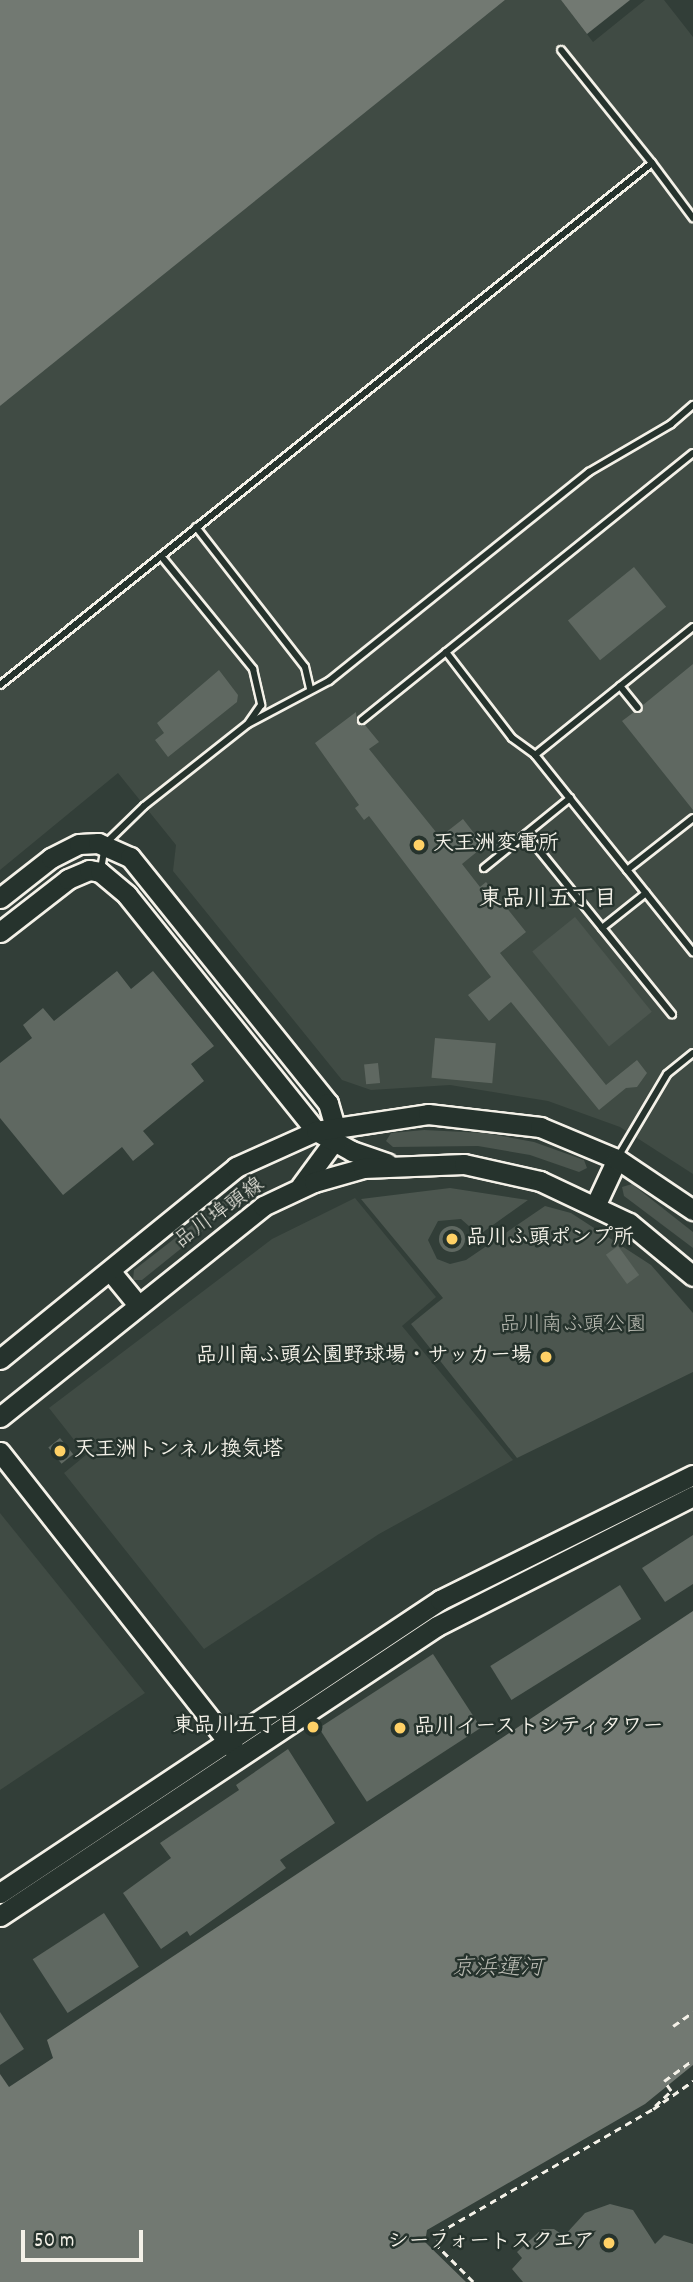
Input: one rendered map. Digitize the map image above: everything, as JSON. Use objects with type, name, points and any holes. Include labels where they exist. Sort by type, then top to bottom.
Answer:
[{"type":"street","points":[[0,898],[64,849],[105,844],[131,857],[317,1086],[328,1133],[308,1181],[290,1194]]},
{"type":"street","points":[[0,932],[68,878],[89,870],[100,872],[127,895],[328,1133],[391,1164]]},
{"type":"street","name":"品川埠頭線","points":[[0,1359],[111,1272],[236,1167],[328,1133],[428,1114],[466,1115],[540,1127],[617,1159],[693,1210]]},
{"type":"street","points":[[596,1204],[617,1159]]},
{"type":"street","name":"品川埠頭線","points":[[0,1417],[263,1206],[337,1176],[391,1164],[435,1163],[498,1169],[596,1204],[639,1230],[693,1276]]},
{"type":"street","points":[[111,1272],[138,1305]]},
{"type":"street","points":[[0,1452],[233,1748]]},
{"type":"street","points":[[0,1916],[440,1600],[693,1475]]},
{"type":"street","points":[[0,1893],[233,1748],[457,1614],[693,1496]]},
{"type":"lane","points":[[561,50],[693,218]]},
{"type":"lane","points":[[0,685],[652,163]]},
{"type":"lane","points":[[100,872],[105,844],[144,806],[248,724],[310,688],[329,681],[589,472],[671,424],[693,405]]},
{"type":"lane","points":[[362,720],[692,456]]},
{"type":"lane","points":[[196,527],[305,667],[310,688]]},
{"type":"lane","points":[[161,556],[253,668],[261,705],[248,724]]},
{"type":"lane","points":[[535,755],[693,627]]},
{"type":"lane","points":[[446,652],[512,738],[535,755],[693,951]]},
{"type":"lane","points":[[620,686],[638,708]]},
{"type":"lane","points":[[484,869],[570,798]]},
{"type":"lane","points":[[627,870],[693,818]]},
{"type":"lane","points":[[526,834],[672,1014]]},
{"type":"lane","points":[[603,928],[646,893]]},
{"type":"lane","points":[[617,1159],[667,1074],[693,1053]]},
{"type":"path","points":[[673,2026],[693,2012]]},
{"type":"path","points":[[653,2109],[670,2091],[664,2081],[693,2060]]},
{"type":"path","points":[[473,2282],[438,2248],[438,2233],[653,2109],[693,2081]]},
{"type":"shaded area","points":[[505,0],[561,0],[593,42],[645,0],[664,0],[693,37],[693,1174],[620,1127],[548,1101],[450,1085],[371,1090],[342,1080],[173,871],[176,845],[118,773],[0,870],[0,406]]},
{"type":"shaded area","points":[[355,1198],[436,1297],[402,1326],[513,1460],[379,1534],[204,1649],[64,1473],[86,1455],[49,1408],[272,1239]]},
{"type":"shaded area","points":[[0,1513],[145,1693],[0,1790]]},
{"type":"green space","points":[[575,917],[652,1012],[609,1046],[532,952]]},
{"type":"green space","points":[[424,1130],[485,1133],[534,1142],[584,1160],[587,1168],[579,1172],[530,1155],[478,1146],[393,1147],[386,1141],[391,1133]]},
{"type":"green space","points":[[632,1184],[693,1232],[693,1248],[624,1196],[622,1187]]},
{"type":"green space","points":[[241,1187],[245,1197],[142,1280],[133,1280],[134,1270]]},
{"type":"green space","name":"品川南ふ頭公園野球場・サッカー場","points":[[450,1188],[528,1200],[479,1235],[461,1219],[438,1221],[428,1240],[437,1259],[450,1264],[466,1260],[545,1206],[571,1213],[651,1265],[693,1313],[693,1372],[517,1458],[411,1324],[443,1298],[361,1199]]},
{"type":"water","points":[[0,0],[505,0],[0,406]]},
{"type":"water","points":[[561,0],[630,0],[587,34]]},
{"type":"water","name":"京浜運河","points":[[693,1611],[693,2065],[645,2104],[427,2230],[425,2242],[466,2282],[0,2282],[0,2074],[9,2087],[53,2058],[47,2040]]},
{"type":"building","points":[[634,567],[666,607],[600,660],[568,620]]},
{"type":"building","points":[[693,664],[693,810],[622,721],[634,712],[641,713],[643,705]]},
{"type":"building","points":[[219,670],[238,695],[237,702],[168,757],[155,740],[164,733],[157,723]]},
{"type":"building","points":[[356,712],[357,723],[365,725],[379,742],[369,749],[440,837],[463,819],[484,846],[462,864],[480,887],[486,882],[526,932],[500,953],[606,1085],[637,1060],[647,1073],[637,1087],[626,1088],[599,1110],[511,1002],[489,1021],[468,995],[491,977],[369,816],[364,820],[355,808],[359,805],[315,743]]},
{"type":"building","points":[[117,971],[131,989],[153,971],[214,1046],[191,1064],[204,1081],[143,1131],[154,1144],[133,1161],[122,1147],[63,1195],[0,1118],[0,1063],[32,1038],[23,1025],[43,1008],[54,1021]]},
{"type":"building","points":[[435,1038],[496,1043],[492,1083],[432,1078]]},
{"type":"building","points":[[378,1063],[380,1083],[366,1084],[364,1064]]},
{"type":"building","name":"品川ふ頭ポンプ所","points":[[452,1226],[461,1230],[465,1239],[461,1248],[452,1252],[443,1248],[439,1239],[443,1230]]},
{"type":"building","points":[[618,1246],[639,1275],[627,1284],[606,1255]]},
{"type":"building","name":"天王洲トンネル換気塔","points":[[60,1438],[73,1454],[62,1464],[48,1447]]},
{"type":"building","points":[[693,1535],[693,1584],[665,1602],[642,1568]]},
{"type":"building","points":[[620,1585],[641,1619],[511,1700],[490,1666]]},
{"type":"building","name":"品川イーストシティタワー","points":[[433,1654],[481,1728],[367,1802],[319,1728]]},
{"type":"building","points":[[288,1749],[335,1823],[280,1860],[286,1868],[190,1936],[187,1931],[161,1949],[123,1893],[171,1858],[160,1843],[239,1790],[236,1785]]},
{"type":"building","points":[[104,1913],[139,1967],[68,2013],[33,1959]]},
{"type":"building","points":[[0,2012],[24,2049],[0,2065]]},
{"type":"building","name":"シーフォートスクエア","points":[[610,2204],[633,2210],[655,2244],[664,2235],[693,2244],[693,2282],[523,2282],[512,2269],[522,2258],[517,2252],[542,2229],[554,2229],[564,2236],[585,2213]]},
{"type":"place","name":"天王洲変電所","points":[[419,845]]},
{"type":"place","name":"品川ふ頭ポンプ所","points":[[452,1239]]},
{"type":"place","name":"品川南ふ頭公園野球場・サッカー場","points":[[546,1357]]},
{"type":"place","name":"天王洲トンネル換気塔","points":[[60,1451]]},
{"type":"place","name":"東品川五丁目","points":[[313,1727]]},
{"type":"place","name":"品川イーストシティタワー","points":[[400,1728]]},
{"type":"place","name":"シーフォートスクエア","points":[[609,2243]]},
{"type":"district","name":"東品川五丁目","points":[[548,901]]},
{"type":"park label","name":"品川南ふ頭公園","points":[[573,1326]]}]
